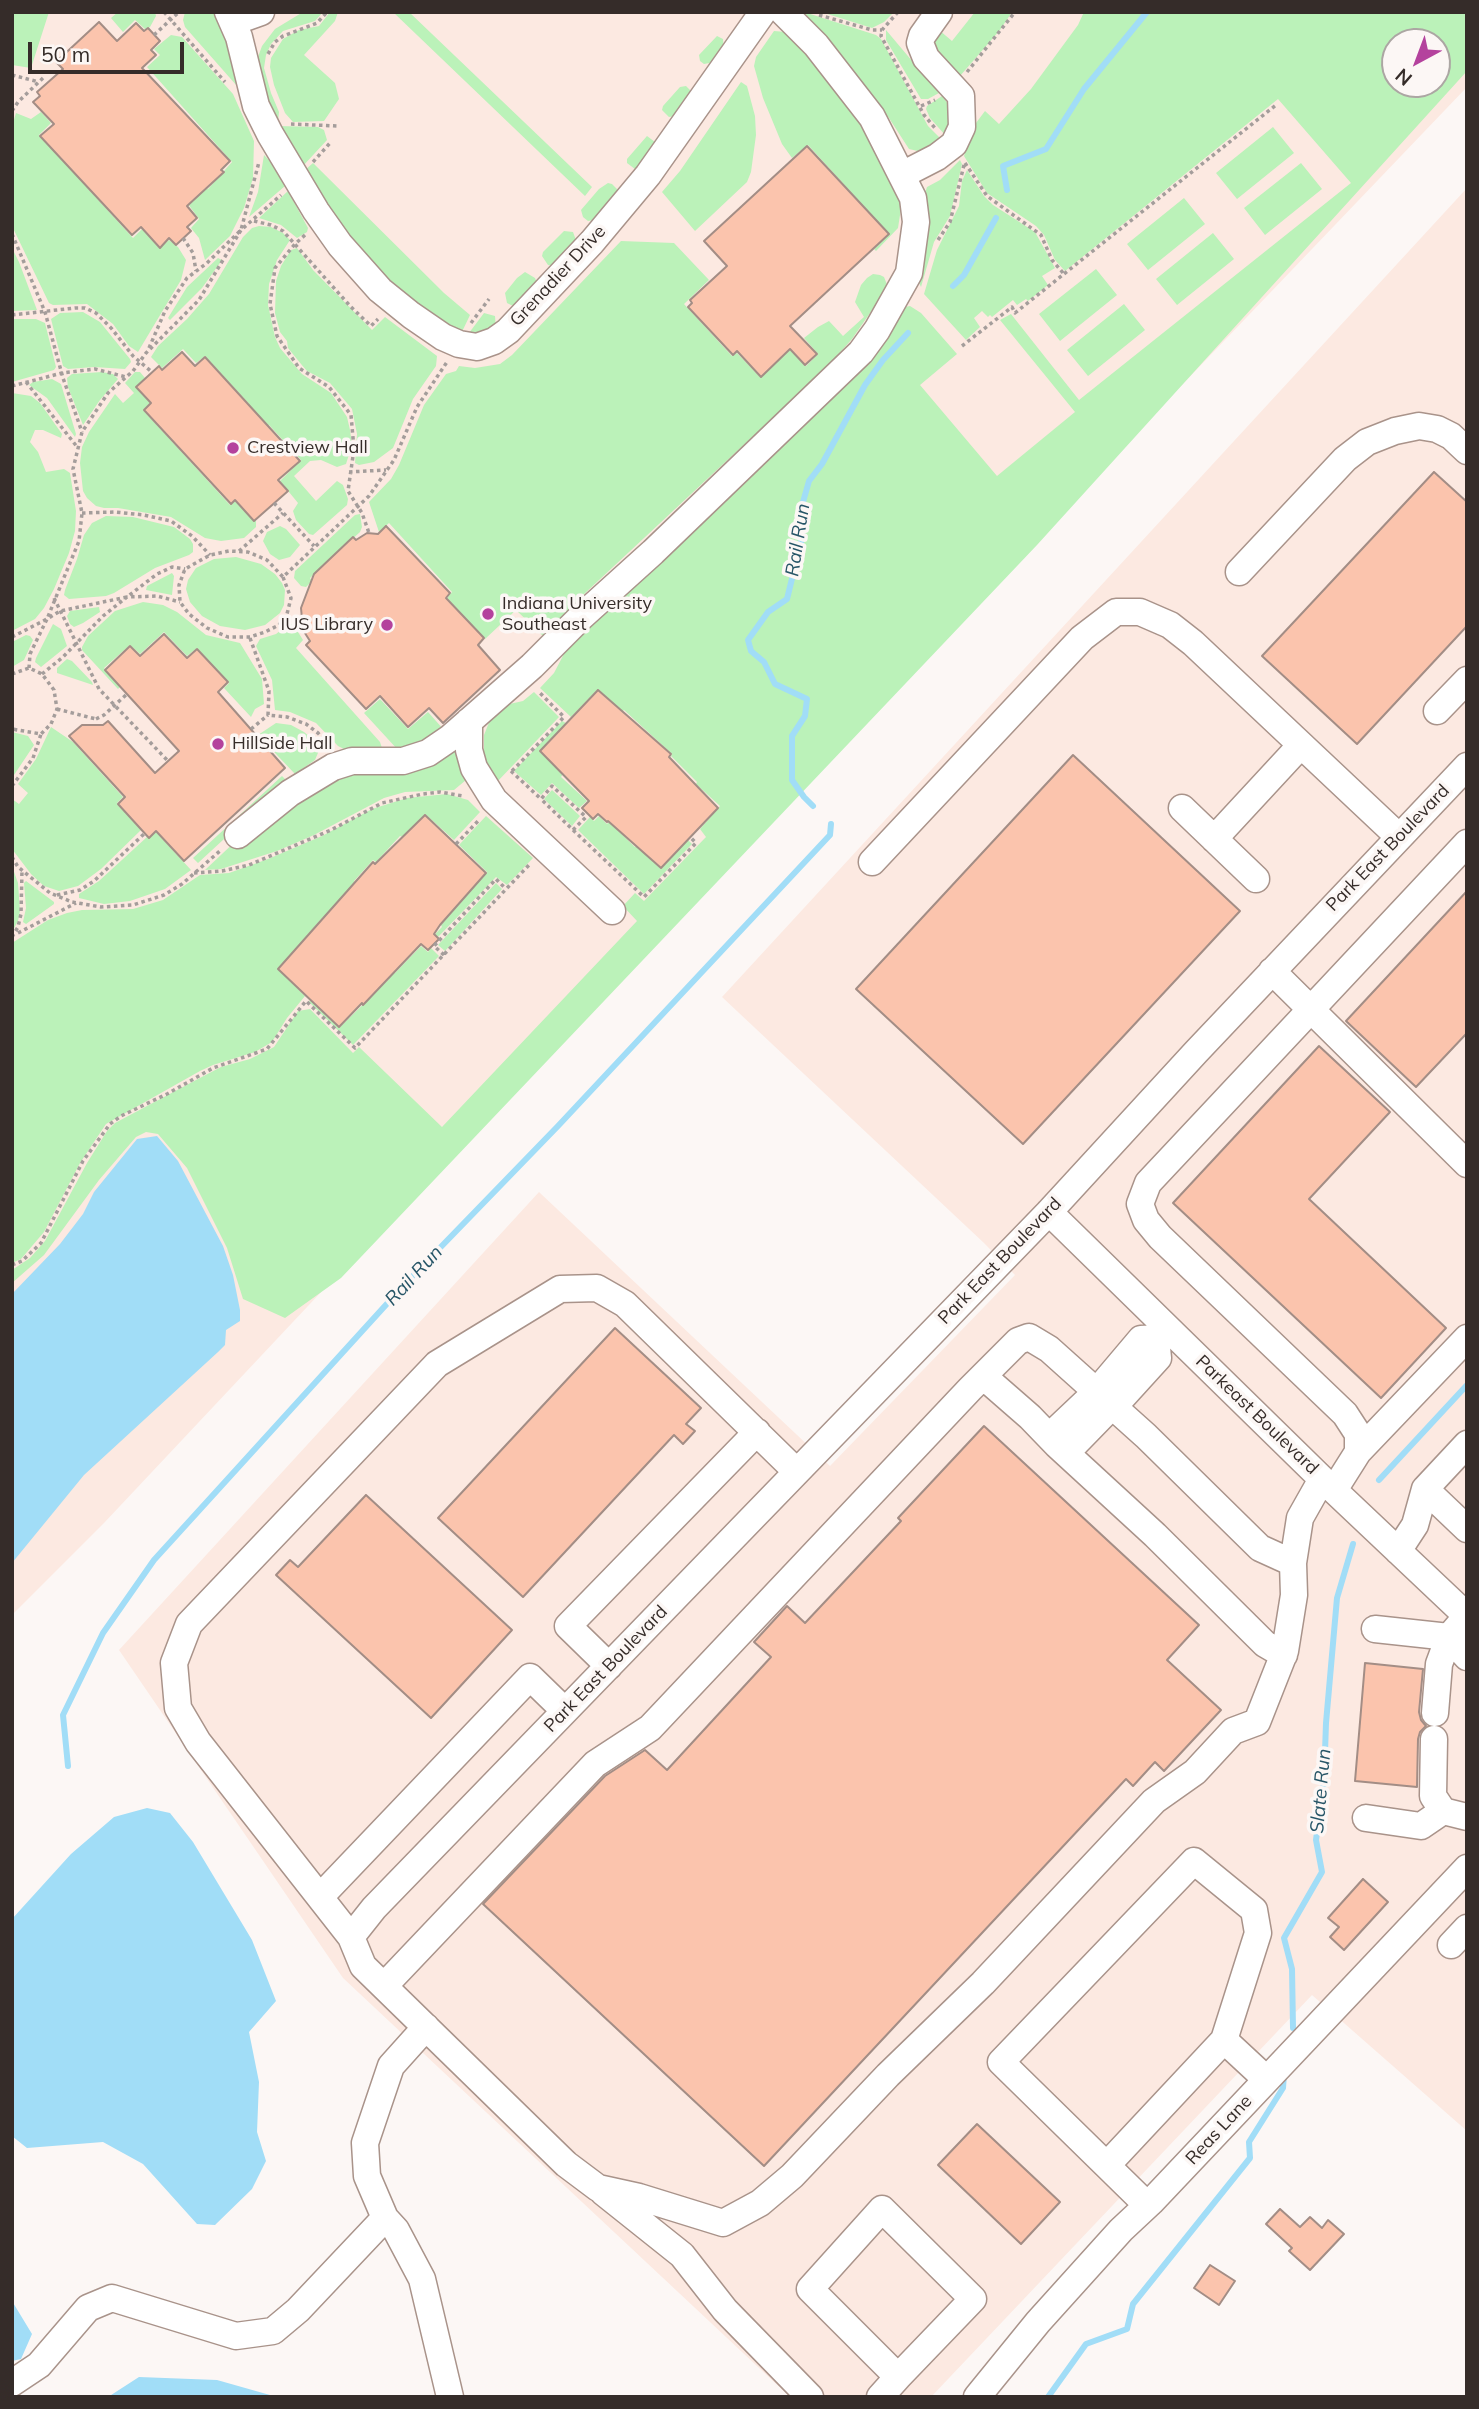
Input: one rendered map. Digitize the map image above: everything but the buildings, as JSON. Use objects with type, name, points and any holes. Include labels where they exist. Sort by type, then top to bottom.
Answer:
[{"type":"street","points":[[261,12],[231,17],[239,37],[256,106],[270,134],[316,212],[340,245],[380,290],[443,337],[448,348]]},
{"type":"street","name":"Grenadier Drive","points":[[448,348],[477,347],[494,341],[508,331],[577,258],[648,175],[763,12]]},
{"type":"street","points":[[238,835],[314,777],[352,761],[403,761],[428,753],[469,721],[522,675],[861,352],[877,330],[909,273],[916,222],[913,198],[872,117],[816,46],[783,12]]},
{"type":"street","points":[[902,175],[954,145],[962,127],[961,96],[926,58],[920,43],[939,12]]},
{"type":"street","points":[[1239,572],[1345,459],[1367,442],[1395,431],[1419,426],[1437,429],[1451,436],[1467,451]]},
{"type":"street","points":[[872,862],[1082,638],[1116,612],[1140,611],[1170,625],[1194,643],[1399,837]]},
{"type":"street","points":[[1437,711],[1467,680]]},
{"type":"street","points":[[469,721],[469,750],[474,768],[494,800],[612,911]]},
{"type":"street","points":[[1214,839],[1301,746]]},
{"type":"street","name":"Park East Boulevard","points":[[351,1937],[374,1908],[1049,1212],[1467,766]]},
{"type":"street","points":[[1182,808],[1256,878]]},
{"type":"street","points":[[1358,1452],[1358,1434],[1345,1414],[1160,1237],[1146,1220],[1140,1204],[1148,1183],[1467,843]]},
{"type":"street","points":[[1272,971],[1467,1164]]},
{"type":"street","name":"Parkeast Boulevard","points":[[1049,1212],[1161,1332],[1328,1484],[1467,1616]]},
{"type":"street","points":[[796,1471],[625,1304],[597,1288],[560,1289],[437,1364],[189,1624],[174,1663],[178,1707],[198,1742],[351,1937],[363,1966],[566,2164],[682,2255],[725,2310],[810,2397]]},
{"type":"street","points":[[1057,1445],[1069,1450],[1107,1411],[1102,1384],[1141,1339],[1161,1332]]},
{"type":"street","points":[[384,1986],[595,1764],[650,1728],[1018,1341],[1029,1337],[1049,1349],[1146,1436],[1260,1548],[1293,1563]]},
{"type":"street","points":[[598,2188],[639,2197],[723,2223],[760,2203],[792,2176],[888,2075],[983,1983],[1154,1801],[1195,1772],[1233,1731],[1257,1722],[1284,1655],[1294,1595],[1293,1563],[1300,1518],[1328,1484],[1467,1338]]},
{"type":"street","points":[[983,1376],[1156,1535],[1265,1644],[1284,1655]]},
{"type":"street","points":[[609,1666],[568,1626],[757,1432]]},
{"type":"street","points":[[1398,1551],[1415,1525],[1425,1489],[1467,1444]]},
{"type":"street","points":[[1425,1489],[1467,1529]]},
{"type":"street","points":[[1455,1814],[1433,1796],[1434,1726],[1439,1664],[1450,1636],[1467,1616]]},
{"type":"street","points":[[1375,1629],[1450,1636],[1467,1657]]},
{"type":"street","points":[[320,1897],[530,1676],[565,1711]]},
{"type":"street","points":[[1366,1818],[1421,1826],[1455,1814]]},
{"type":"street","points":[[1107,2165],[1224,2040],[1258,1933],[1254,1910],[1194,1861],[1001,2062],[1147,2205]]},
{"type":"street","name":"Reas Lane","points":[[977,2397],[1038,2322],[1121,2230],[1467,1868]]},
{"type":"street","points":[[426,2027],[391,2066],[365,2143],[367,2176],[385,2218],[396,2230],[422,2279],[450,2397]]},
{"type":"street","points":[[1224,2040],[1266,2079]]},
{"type":"street","points":[[880,2397],[973,2299],[882,2209],[810,2289],[898,2377]]},
{"type":"street","points":[[12,2383],[39,2365],[88,2308],[112,2298],[236,2336],[273,2332],[298,2310],[385,2218]]},
{"type":"path","points":[[164,12],[223,79],[229,90]]},
{"type":"path","points":[[154,35],[178,12]]},
{"type":"path","points":[[267,61],[275,42],[298,28],[317,23],[327,12]]},
{"type":"path","points":[[814,12],[872,30],[882,30]]},
{"type":"path","points":[[921,106],[936,99],[967,72],[1016,12]]},
{"type":"path","points":[[12,75],[39,82]]},
{"type":"path","points":[[12,111],[44,77]]},
{"type":"path","points":[[962,346],[1012,307],[1016,313],[1276,105]]},
{"type":"path","points":[[146,353],[199,300],[241,230],[263,148],[276,125],[338,125]]},
{"type":"path","points":[[29,668],[30,653],[79,541],[82,513],[73,469],[82,432],[108,393],[140,362],[165,311],[187,278],[254,220],[330,143]]},
{"type":"path","points":[[934,250],[950,222],[965,163]]},
{"type":"path","points":[[254,220],[283,231],[321,276],[372,326],[384,314]]},
{"type":"path","points":[[311,230],[275,268],[270,304],[276,337],[299,368],[329,387],[351,415],[354,449],[348,491],[358,506],[369,533]]},
{"type":"path","points":[[12,234],[45,312],[82,432]]},
{"type":"path","points":[[183,238],[193,253],[196,271]]},
{"type":"path","points":[[283,577],[369,496],[394,460],[417,407],[450,359],[448,348],[489,299]]},
{"type":"path","points":[[12,316],[75,308],[96,313],[152,372]]},
{"type":"path","points":[[12,386],[62,373],[95,369],[126,377]]},
{"type":"path","points":[[26,382],[78,448]]},
{"type":"path","points":[[349,472],[387,470]]},
{"type":"path","points":[[274,503],[314,546]]},
{"type":"path","points":[[82,513],[115,512],[171,521],[192,536],[210,555]]},
{"type":"path","points":[[239,552],[283,513]]},
{"type":"path","points":[[239,552],[248,552],[267,561],[283,577],[291,598],[287,614],[279,625],[250,637],[228,637],[207,628],[189,614],[180,602],[178,585],[185,569],[210,555],[239,552]]},
{"type":"path","points":[[42,674],[103,616],[157,574],[172,567],[185,569]]},
{"type":"path","points":[[12,637],[60,611],[127,597],[157,596],[180,602]]},
{"type":"path","points":[[54,598],[99,689],[168,761]]},
{"type":"path","points":[[250,637],[269,691],[268,715]]},
{"type":"path","points":[[12,674],[29,668],[42,674],[54,690],[57,709],[51,724],[41,734],[33,758],[12,786]]},
{"type":"path","points":[[505,778],[564,717],[522,675]]},
{"type":"path","points":[[57,709],[96,719],[127,694]]},
{"type":"path","points":[[251,729],[268,715],[287,717],[306,724],[328,744],[337,766]]},
{"type":"path","points":[[12,729],[41,734]]},
{"type":"path","points":[[512,771],[644,897],[696,843],[690,837]]},
{"type":"path","points":[[541,799],[552,786],[586,817],[573,830]]},
{"type":"path","points":[[194,873],[222,871],[249,864],[331,830],[372,807],[407,796],[440,792],[471,798]]},
{"type":"path","points":[[456,844],[486,812]]},
{"type":"path","points":[[55,895],[79,890],[94,881],[145,833]]},
{"type":"path","points":[[12,857],[41,887],[55,895],[77,903],[101,907],[132,905],[164,895],[238,835]]},
{"type":"path","points":[[12,1265],[22,1261],[41,1243],[83,1161],[110,1124],[213,1068],[267,1049],[306,1002],[355,1048],[536,858]]},
{"type":"path","points":[[14,935],[21,914],[22,870]]},
{"type":"path","points":[[444,955],[434,946],[496,879],[506,889]]},
{"type":"path","points":[[14,935],[77,903]]},
{"type":"shaded area","name":"Indiana University Southeast","points":[[12,12],[1467,12],[1467,87],[715,873],[104,1523],[12,1615]]},
{"type":"shaded area","points":[[1467,188],[1467,2131],[1312,1995],[931,2397],[790,2397],[343,1978],[119,1650],[539,1192],[830,1466],[1015,1275],[722,997]]},
{"type":"green space","points":[[12,12],[49,12],[31,68],[12,65]]},
{"type":"green space","points":[[118,12],[155,12],[156,16],[150,27],[145,29],[135,20],[123,32],[111,18]]},
{"type":"green space","points":[[185,12],[214,12],[222,23],[243,96],[185,27]]},
{"type":"green space","points":[[303,12],[323,12],[315,21],[283,31],[271,44],[266,55],[264,68],[279,112],[278,122],[270,108],[258,67],[258,57],[262,46],[275,29]]},
{"type":"green space","points":[[330,12],[338,12],[335,21],[304,55],[335,83],[339,99],[324,121],[293,122],[285,113],[274,85],[271,58],[283,39],[299,30],[319,26]]},
{"type":"green space","points":[[393,12],[409,12],[592,187],[585,196]]},
{"type":"green space","points":[[804,12],[876,35],[881,39],[928,126],[944,142],[922,152],[909,149],[889,118]]},
{"type":"green space","points":[[821,12],[894,12],[884,22],[872,28]]},
{"type":"green space","points":[[975,12],[1012,12],[960,76],[937,52],[934,41],[939,30],[952,41]]},
{"type":"green space","points":[[1084,12],[1467,12],[1467,71],[1451,89],[1451,28],[1381,28],[1381,98],[1443,98],[1037,545],[341,1278],[285,1318],[243,1299],[227,1248],[187,1168],[158,1134],[146,1132],[136,1137],[99,1180],[44,1255],[12,1283],[12,1270],[30,1258],[45,1241],[87,1163],[115,1123],[221,1067],[250,1059],[274,1047],[298,1011],[310,1009],[353,1053],[359,1047],[442,1127],[637,921],[623,906],[635,893],[644,901],[706,837],[700,829],[720,806],[696,784],[672,754],[598,689],[571,717],[540,688],[554,673],[566,650],[900,308],[910,306],[921,313],[957,354],[920,385],[997,476],[1075,412],[1000,320],[1011,314],[1079,400],[1351,183],[1278,99],[1065,271],[1055,260],[1044,235],[1036,226],[987,193],[964,156],[973,127],[985,111],[999,124],[1031,89],[1078,25]]},
{"type":"green space","points":[[886,30],[939,93],[928,99],[921,99],[886,40]]},
{"type":"green space","points":[[774,31],[793,36],[860,114],[902,202],[898,228],[876,251],[874,249],[889,234],[808,145],[792,158],[782,144],[763,98],[754,66],[756,57]]},
{"type":"green space","points":[[171,35],[182,37],[233,94],[254,141],[253,178],[244,208],[230,236],[205,260],[199,238],[191,228],[199,219],[188,204],[205,186],[208,189],[232,162],[147,67],[160,55],[154,49]]},
{"type":"green space","points":[[717,36],[723,39],[724,52],[715,62],[704,64],[699,55]]},
{"type":"green space","points":[[741,82],[747,86],[755,116],[756,135],[751,172],[747,182],[695,231],[662,192],[680,171]]},
{"type":"green space","points":[[686,86],[691,91],[675,116],[669,117],[662,110],[663,106],[680,87]]},
{"type":"green space","points":[[942,96],[949,105],[952,122],[946,136],[930,118],[926,109]]},
{"type":"green space","points":[[41,112],[51,123],[39,135],[133,238],[146,225],[146,233],[159,248],[169,240],[178,247],[186,260],[181,280],[138,352],[129,346],[113,324],[87,304],[49,303],[12,226],[12,126],[16,113],[31,119]]},
{"type":"green space","points":[[278,126],[318,127],[324,130],[327,140],[302,167]]},
{"type":"green space","points":[[1273,127],[1294,153],[1237,199],[1216,173]]},
{"type":"green space","points":[[647,136],[655,142],[656,147],[641,168],[635,169],[627,163],[627,159]]},
{"type":"green space","points":[[264,155],[285,186],[249,217],[258,192]]},
{"type":"green space","points":[[960,160],[962,164],[950,216],[934,242],[921,287],[916,276],[925,193],[927,187],[940,180]]},
{"type":"green space","points":[[313,163],[444,293],[470,315],[460,336],[369,264],[304,171]]},
{"type":"green space","points":[[1301,163],[1322,189],[1265,235],[1244,208]]},
{"type":"green space","points":[[967,170],[993,205],[1035,232],[1055,268],[1042,276],[1048,285],[1028,301],[1026,299],[1017,305],[1013,300],[992,317],[982,311],[974,318],[980,327],[966,340],[924,294],[937,250],[959,206],[962,181]]},
{"type":"green space","points":[[608,183],[617,189],[618,196],[594,220],[588,221],[581,210],[599,189]]},
{"type":"green space","points":[[288,191],[308,228],[307,232],[297,238],[281,225],[259,218]]},
{"type":"green space","points":[[1184,198],[1205,224],[1148,270],[1127,244]]},
{"type":"green space","points":[[271,227],[290,240],[277,260],[269,284],[268,305],[275,337],[280,348],[302,374],[331,393],[347,417],[350,430],[352,445],[346,464],[337,467],[321,460],[310,461],[294,476],[316,501],[337,481],[343,485],[348,499],[347,505],[313,535],[296,520],[293,511],[298,503],[280,481],[301,460],[269,425],[259,433],[241,412],[249,404],[205,356],[196,363],[183,349],[162,368],[151,357],[158,346],[209,294],[243,237],[252,228]]},
{"type":"green space","points":[[564,231],[573,232],[577,243],[554,266],[548,265],[542,256],[543,252]]},
{"type":"green space","points":[[1213,233],[1234,259],[1177,305],[1156,279]]},
{"type":"green space","points":[[621,241],[674,243],[709,280],[684,304],[732,356],[737,353],[760,377],[790,350],[806,366],[818,354],[804,338],[818,327],[829,321],[843,336],[864,317],[855,302],[861,285],[867,278],[873,274],[880,275],[884,277],[888,287],[852,339],[826,368],[583,595],[546,635],[542,635],[516,610],[485,639],[447,598],[452,592],[389,523],[379,532],[369,502],[391,479],[424,405],[446,374],[456,371],[459,366],[475,368],[500,364],[512,355]]},
{"type":"green space","points":[[12,248],[19,262],[37,310],[12,311]]},
{"type":"green space","points":[[297,248],[313,270],[372,330],[385,317],[437,356],[436,366],[413,399],[393,448],[374,462],[359,465],[355,463],[357,434],[352,409],[330,383],[307,371],[288,348],[287,341],[280,332],[275,313],[276,281],[291,250]]},
{"type":"green space","points":[[218,258],[222,260],[202,288],[170,320],[168,318],[187,287]]},
{"type":"green space","points":[[1096,269],[1117,295],[1060,341],[1039,314]]},
{"type":"green space","points":[[525,272],[535,278],[537,283],[515,307],[507,303],[505,293]]},
{"type":"green space","points":[[1124,304],[1145,330],[1088,376],[1067,350]]},
{"type":"green space","points":[[83,312],[100,322],[130,359],[131,362],[125,369],[68,369],[63,366],[51,319],[60,313]]},
{"type":"green space","points":[[484,313],[495,316],[496,329],[466,337]]},
{"type":"green space","points":[[12,319],[36,319],[45,323],[56,367],[54,370],[12,382]]},
{"type":"green space","points":[[135,372],[140,372],[145,378],[136,387],[150,403],[143,410],[230,505],[235,501],[256,520],[256,527],[244,538],[221,541],[205,538],[171,517],[104,508],[96,506],[87,498],[83,491],[80,463],[82,447],[115,394],[123,403],[134,393],[125,383]]},
{"type":"green space","points":[[72,374],[113,374],[118,379],[83,425],[67,378]]},
{"type":"green space","points":[[52,379],[61,384],[75,437],[47,398],[29,385]]},
{"type":"green space","points":[[12,393],[31,396],[40,403],[62,434],[61,438],[43,430],[35,430],[30,442],[38,452],[46,472],[64,469],[70,473],[76,511],[75,531],[69,553],[44,608],[35,619],[12,631]]},
{"type":"green space","points":[[360,514],[360,532],[310,578],[312,581],[306,587],[301,586],[294,578],[295,571],[355,515]]},
{"type":"green space","points":[[106,516],[133,517],[174,527],[190,539],[193,552],[155,568],[114,593],[69,599],[64,595],[65,590],[84,535],[92,523]]},
{"type":"green space","points":[[280,526],[300,545],[290,557],[279,560],[270,554],[263,541],[267,532]]},
{"type":"green space","points":[[236,557],[261,564],[275,574],[285,590],[284,605],[280,613],[265,625],[245,630],[220,626],[202,616],[190,602],[186,589],[196,568],[214,559]]},
{"type":"green space","points":[[172,573],[172,595],[146,590],[147,586]]},
{"type":"green space","points":[[143,602],[163,605],[177,612],[206,635],[240,643],[262,679],[264,704],[255,709],[251,717],[224,688],[229,683],[197,648],[187,656],[164,632],[140,654],[130,645],[104,668],[120,687],[118,689],[82,647],[88,636],[115,611]]},
{"type":"green space","points":[[99,607],[100,612],[83,623],[74,627],[70,624],[67,616],[70,611]]},
{"type":"green space","points":[[53,624],[61,629],[67,646],[41,667],[35,662],[36,658]]},
{"type":"green space","points":[[293,624],[303,640],[296,648],[380,742],[380,751],[344,749],[316,723],[290,712],[275,710],[272,680],[256,646],[260,639],[276,634]]},
{"type":"green space","points":[[26,635],[33,640],[24,660],[12,667],[12,642]]},
{"type":"green space","points":[[67,659],[72,661],[93,685],[57,673],[57,668]]},
{"type":"green space","points":[[534,692],[559,717],[496,783],[486,766],[484,755],[484,735],[488,725],[492,716],[505,705],[523,701]]},
{"type":"green space","points":[[380,699],[408,729],[428,712],[444,730],[434,738],[398,750],[364,713]]},
{"type":"green space","points":[[562,721],[566,723],[540,752],[563,774],[561,777],[587,801],[579,808],[552,783],[541,795],[514,771]]},
{"type":"green space","points":[[276,723],[291,725],[304,732],[320,748],[315,760],[295,774],[258,735]]},
{"type":"green space","points":[[51,727],[73,742],[123,797],[117,803],[141,830],[101,869],[78,886],[59,891],[44,886],[12,849],[12,799],[19,804],[28,793],[18,784],[36,759]]},
{"type":"green space","points":[[12,732],[28,736],[34,745],[12,778]]},
{"type":"green space","points":[[452,748],[460,754],[466,780],[454,790],[405,792],[384,798],[277,851],[221,869],[205,870],[239,838],[287,812],[339,774]]},
{"type":"green space","points":[[282,776],[287,781],[198,863],[193,858]]},
{"type":"green space","points":[[552,790],[580,816],[572,826],[544,799]]},
{"type":"green space","points":[[447,794],[468,800],[480,812],[454,840],[425,814],[376,862],[373,860],[354,881],[331,912],[323,917],[278,969],[305,996],[272,1042],[255,1052],[200,1071],[106,1124],[80,1163],[44,1232],[21,1259],[12,1263],[12,943],[48,920],[67,913],[133,909],[163,900],[200,875],[229,873],[268,859],[322,836],[372,809],[407,798]]},
{"type":"green space","points":[[486,816],[533,858],[507,885],[496,877],[438,937],[435,934],[441,925],[487,872],[459,845]]},
{"type":"green space","points":[[599,816],[661,869],[688,840],[692,844],[644,894],[578,830],[590,817],[594,821]]},
{"type":"green space","points":[[156,832],[191,870],[165,889],[130,901],[104,904],[79,898],[79,894],[99,881]]},
{"type":"green space","points":[[12,866],[18,883],[20,911],[12,932]]},
{"type":"green space","points":[[26,881],[54,904],[26,924],[23,922]]},
{"type":"green space","points":[[496,883],[502,889],[445,951],[438,945]]},
{"type":"green space","points":[[421,946],[428,952],[431,948],[439,956],[353,1045],[309,1002],[310,1000],[339,1028],[389,979],[387,977],[393,971],[395,973]]},
{"type":"water","points":[[157,1136],[178,1161],[223,1246],[233,1275],[240,1321],[226,1330],[225,1345],[218,1352],[84,1475],[12,1563],[12,1294],[60,1244],[83,1214],[94,1192],[137,1139]]},
{"type":"water","points":[[147,1808],[170,1813],[193,1842],[252,1940],[276,2001],[249,2032],[259,2082],[257,2132],[266,2161],[252,2189],[215,2225],[197,2224],[143,2164],[103,2142],[27,2148],[12,2136],[12,1919],[71,1854],[114,1817]]},
{"type":"water","points":[[12,2301],[32,2334],[21,2359],[12,2361]]},
{"type":"water","points":[[139,2377],[217,2380],[277,2397],[108,2397]]},
{"type":"waterway","name":"Rail Run","points":[[1007,190],[1003,166],[1046,149],[1084,89],[1147,12]]},
{"type":"waterway","name":"Rail Run","points":[[953,286],[964,275],[996,218]]},
{"type":"waterway","name":"Rail Run","points":[[813,806],[792,780],[792,736],[805,716],[807,699],[775,684],[764,662],[751,651],[748,640],[768,612],[787,599],[802,538],[799,516],[809,481],[822,464],[865,385],[908,333]]},
{"type":"waterway","name":"Rail Run","points":[[68,1766],[63,1715],[103,1633],[154,1560],[404,1285],[558,1126],[830,835],[831,824]]},
{"type":"waterway","name":"Slate Run","points":[[1379,1480],[1467,1385]]},
{"type":"waterway","name":"Slate Run","points":[[1293,2028],[1292,1969],[1284,1938],[1322,1872],[1316,1840],[1324,1781],[1326,1723],[1337,1598],[1353,1544]]},
{"type":"waterway","name":"Slate Run","points":[[1048,2397],[1086,2344],[1127,2329],[1133,2304],[1250,2158],[1249,2142],[1283,2088],[1284,2074]]},
{"type":"place","name":"Crestview Hall","points":[[233,448]]},
{"type":"place","name":"Indiana University Southeast","points":[[488,614]]},
{"type":"place","name":"IUS Library","points":[[387,625]]},
{"type":"place","name":"HillSide Hall","points":[[218,744]]}]
